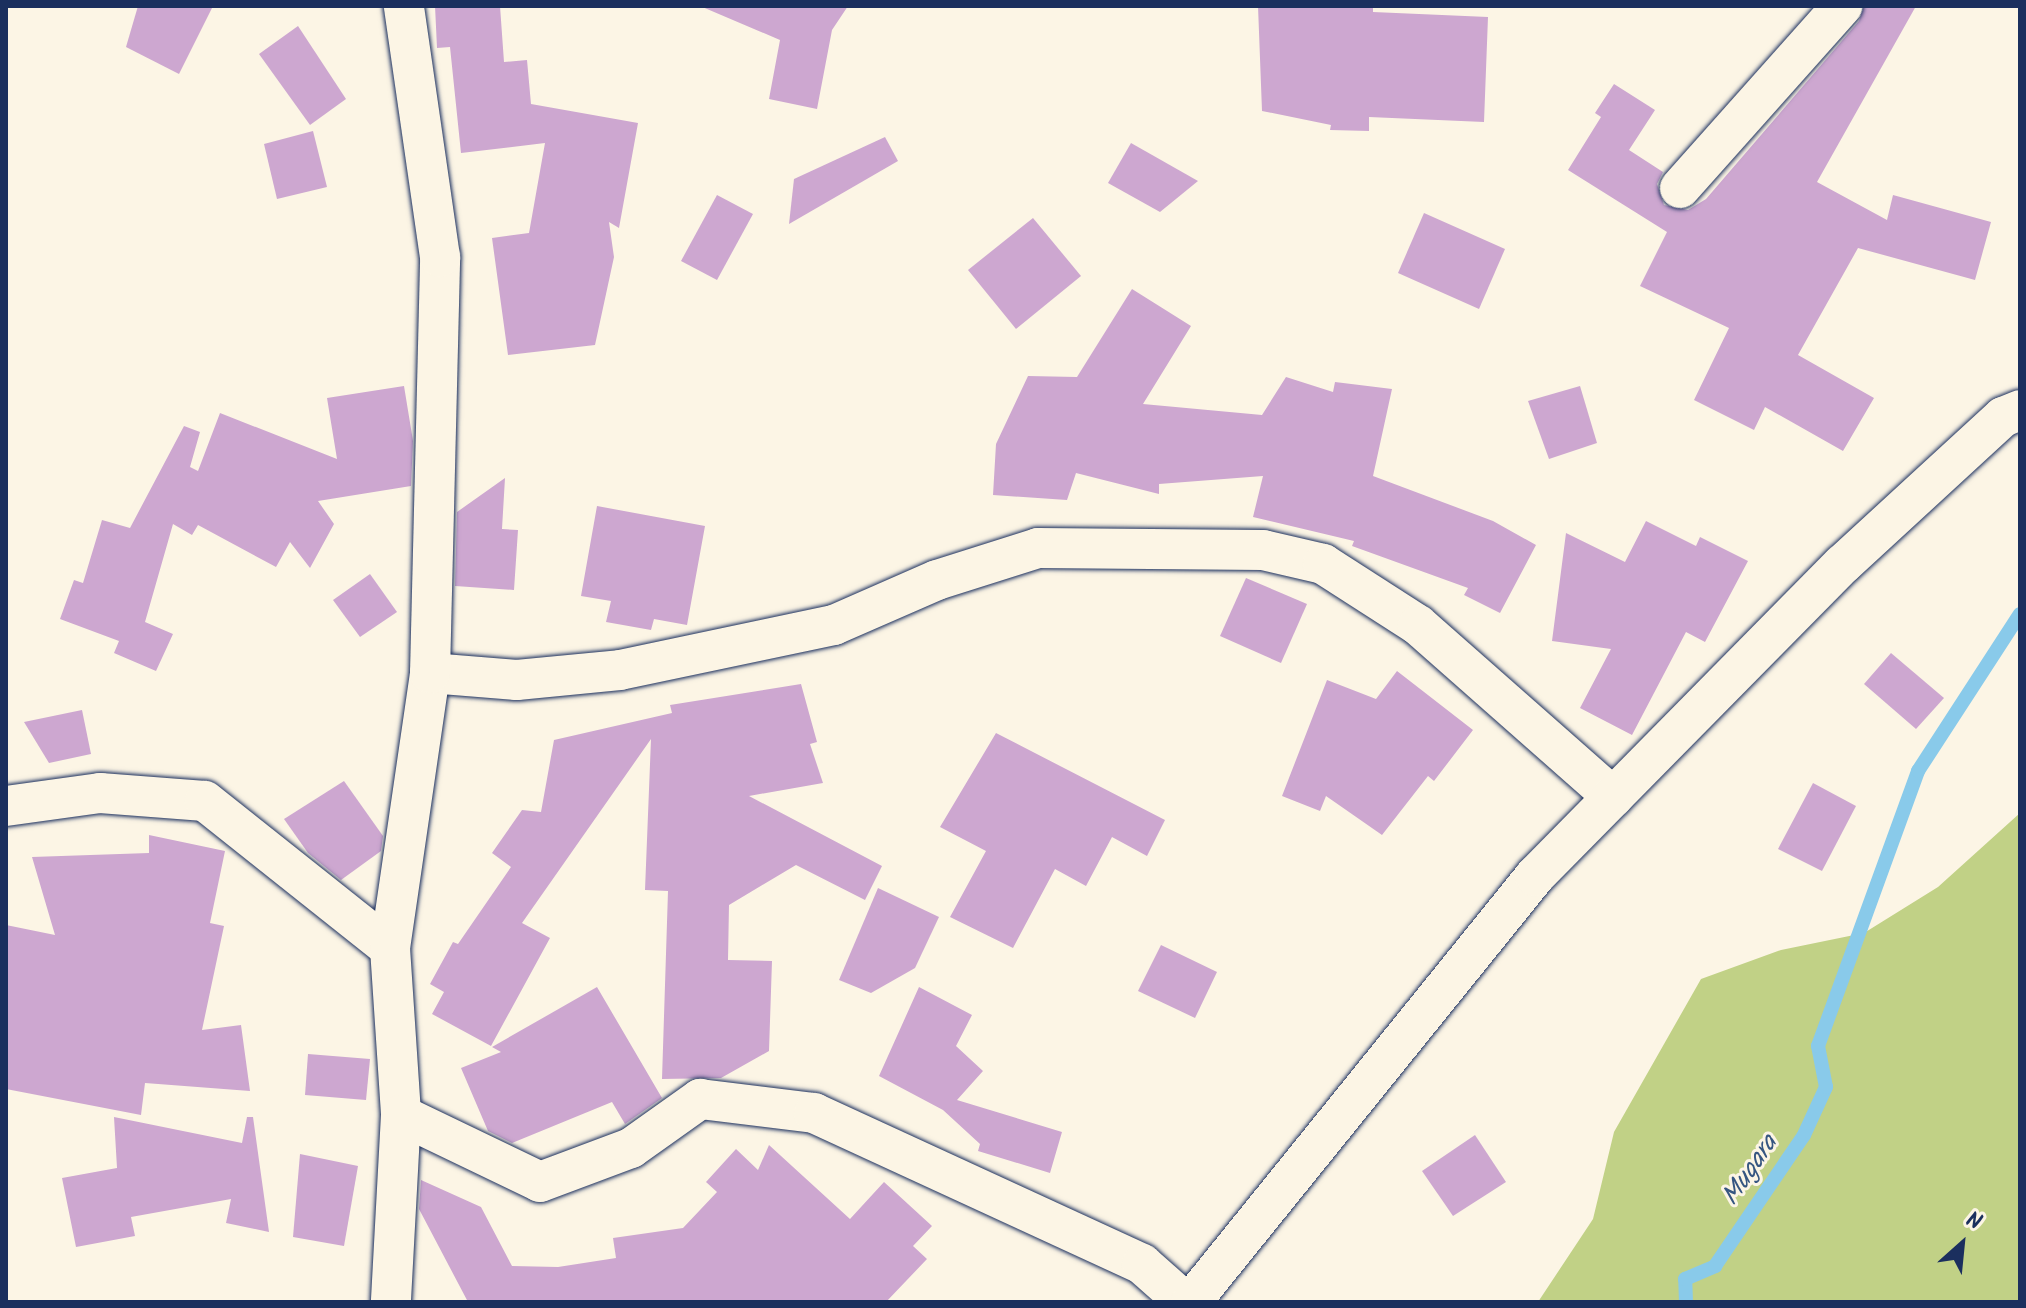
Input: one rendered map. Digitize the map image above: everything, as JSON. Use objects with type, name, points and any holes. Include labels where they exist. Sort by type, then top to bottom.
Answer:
[{"type":"street","points":[[391,1302],[401,1115],[390,948],[430,673],[440,257],[404,6]]},
{"type":"street","points":[[1680,188],[1842,6]]},
{"type":"street","points":[[401,1115],[540,1182],[631,1148],[700,1099],[814,1113],[1142,1264],[1188,1302],[1535,876],[1843,564],[2003,417],[2020,410]]},
{"type":"street","points":[[430,673],[517,680],[620,670],[834,625],[937,580],[1038,548],[1263,550],[1323,564],[1418,625],[1613,797]]},
{"type":"street","points":[[6,806],[100,793],[205,801],[390,948]]},
{"type":"green space","points":[[2020,813],[2020,1302],[1538,1302],[1593,1219],[1614,1132],[1701,979],[1781,950],[1864,933],[1938,887]]},
{"type":"building","points":[[138,6],[213,6],[179,74],[126,47]]},
{"type":"building","points":[[435,6],[500,6],[504,62],[527,60],[531,104],[638,123],[619,228],[609,222],[614,257],[595,345],[508,355],[492,238],[529,233],[545,143],[461,153],[450,47],[437,48]]},
{"type":"building","points":[[700,6],[848,6],[832,30],[817,109],[769,99],[780,40]]},
{"type":"building","points":[[1258,6],[1373,6],[1373,12],[1488,17],[1484,122],[1369,117],[1369,131],[1330,130],[1331,125],[1262,111]]},
{"type":"building","points":[[1864,6],[1916,6],[1817,182],[1887,220],[1893,195],[1991,222],[1975,280],[1858,248],[1798,355],[1874,398],[1843,451],[1765,407],[1754,430],[1694,400],[1729,328],[1640,286],[1667,232],[1568,170],[1601,117],[1595,113],[1614,84],[1655,110],[1629,150],[1663,172],[1657,184],[1664,205],[1688,210],[1706,199],[1859,21]]},
{"type":"building","points":[[298,26],[346,99],[310,125],[259,54]]},
{"type":"building","points":[[313,131],[327,187],[277,199],[264,144]]},
{"type":"building","points":[[885,137],[898,161],[789,224],[794,179]]},
{"type":"building","points":[[1131,143],[1198,181],[1160,212],[1108,183]]},
{"type":"building","points":[[717,195],[753,214],[717,280],[681,261]]},
{"type":"building","points":[[1424,213],[1505,249],[1479,309],[1398,273]]},
{"type":"building","points":[[1033,218],[1081,276],[1016,329],[968,270]]},
{"type":"building","points":[[1132,289],[1191,326],[1143,404],[1262,415],[1286,377],[1333,392],[1335,382],[1392,389],[1373,476],[1493,521],[1536,545],[1500,613],[1464,595],[1468,588],[1352,546],[1354,541],[1253,517],[1263,476],[1159,484],[1159,494],[1076,473],[1067,500],[993,495],[996,444],[1028,376],[1077,377]]},
{"type":"building","points":[[404,386],[413,441],[411,486],[318,501],[334,524],[310,568],[290,542],[276,567],[198,525],[192,535],[173,524],[145,622],[173,634],[156,671],[114,653],[119,641],[60,619],[74,580],[83,583],[102,520],[130,528],[184,426],[200,432],[190,467],[198,471],[220,413],[337,459],[327,398]]},
{"type":"building","points":[[1580,386],[1597,443],[1549,459],[1528,401]]},
{"type":"building","points":[[505,478],[502,529],[518,530],[514,590],[455,586],[457,512]]},
{"type":"building","points":[[597,506],[705,526],[687,625],[654,619],[651,630],[606,622],[611,601],[581,596]]},
{"type":"building","points":[[1646,521],[1696,546],[1700,537],[1748,561],[1705,642],[1686,632],[1632,735],[1580,708],[1611,649],[1552,641],[1566,533],[1625,562]]},
{"type":"building","points":[[370,574],[397,612],[360,637],[333,600]]},
{"type":"building","points":[[1246,578],[1307,604],[1281,663],[1220,636]]},
{"type":"building","points":[[1891,653],[1944,698],[1916,729],[1864,684]]},
{"type":"building","points":[[1397,671],[1473,730],[1434,781],[1428,776],[1382,835],[1326,796],[1320,811],[1282,796],[1327,680],[1376,699]]},
{"type":"building","points":[[801,684],[817,742],[810,744],[823,783],[749,796],[882,866],[865,900],[796,865],[729,905],[728,960],[772,961],[769,1051],[721,1078],[662,1079],[668,891],[645,890],[651,739],[522,923],[550,938],[491,1046],[432,1014],[444,992],[430,984],[453,942],[458,944],[511,867],[492,853],[522,810],[541,812],[554,740],[672,713],[670,705]]},
{"type":"building","points":[[82,710],[91,754],[49,763],[24,722]]},
{"type":"building","points":[[996,733],[1165,820],[1147,856],[1112,837],[1086,886],[1055,869],[1013,948],[950,917],[986,851],[940,827]]},
{"type":"building","points":[[344,781],[383,836],[381,851],[341,880],[308,853],[284,819]]},
{"type":"building","points":[[1813,783],[1856,806],[1822,871],[1778,849]]},
{"type":"building","points":[[149,835],[225,851],[210,923],[224,926],[202,1030],[241,1025],[250,1091],[145,1083],[141,1115],[6,1089],[6,925],[55,935],[32,857],[149,853]]},
{"type":"building","points":[[878,888],[939,917],[915,968],[871,993],[839,980]]},
{"type":"building","points":[[1161,945],[1217,972],[1195,1018],[1138,991]]},
{"type":"building","points":[[597,987],[662,1098],[625,1124],[612,1102],[512,1143],[488,1131],[461,1068],[501,1052],[492,1047]]},
{"type":"building","points":[[919,987],[972,1015],[956,1046],[983,1071],[957,1100],[1062,1132],[1050,1173],[978,1151],[980,1144],[943,1110],[879,1076]]},
{"type":"building","points":[[308,1054],[370,1059],[366,1100],[305,1095]]},
{"type":"building","points":[[114,1117],[242,1143],[247,1117],[253,1117],[269,1232],[226,1223],[231,1199],[131,1217],[135,1236],[76,1247],[62,1178],[117,1168]]},
{"type":"building","points":[[1475,1135],[1506,1182],[1453,1216],[1422,1171]]},
{"type":"building","points":[[769,1145],[850,1219],[884,1182],[932,1226],[913,1246],[927,1259],[886,1302],[468,1302],[419,1209],[421,1180],[481,1207],[512,1266],[558,1267],[616,1258],[613,1238],[683,1228],[717,1192],[706,1182],[736,1149],[758,1170]]},
{"type":"building","points":[[300,1154],[358,1166],[344,1246],[293,1237]]},
{"type":"waterway","name":"Mugara","points":[[1686,1302],[1685,1279],[1715,1266],[1804,1135],[1826,1087],[1818,1046],[1918,771],[2020,614]]}]
